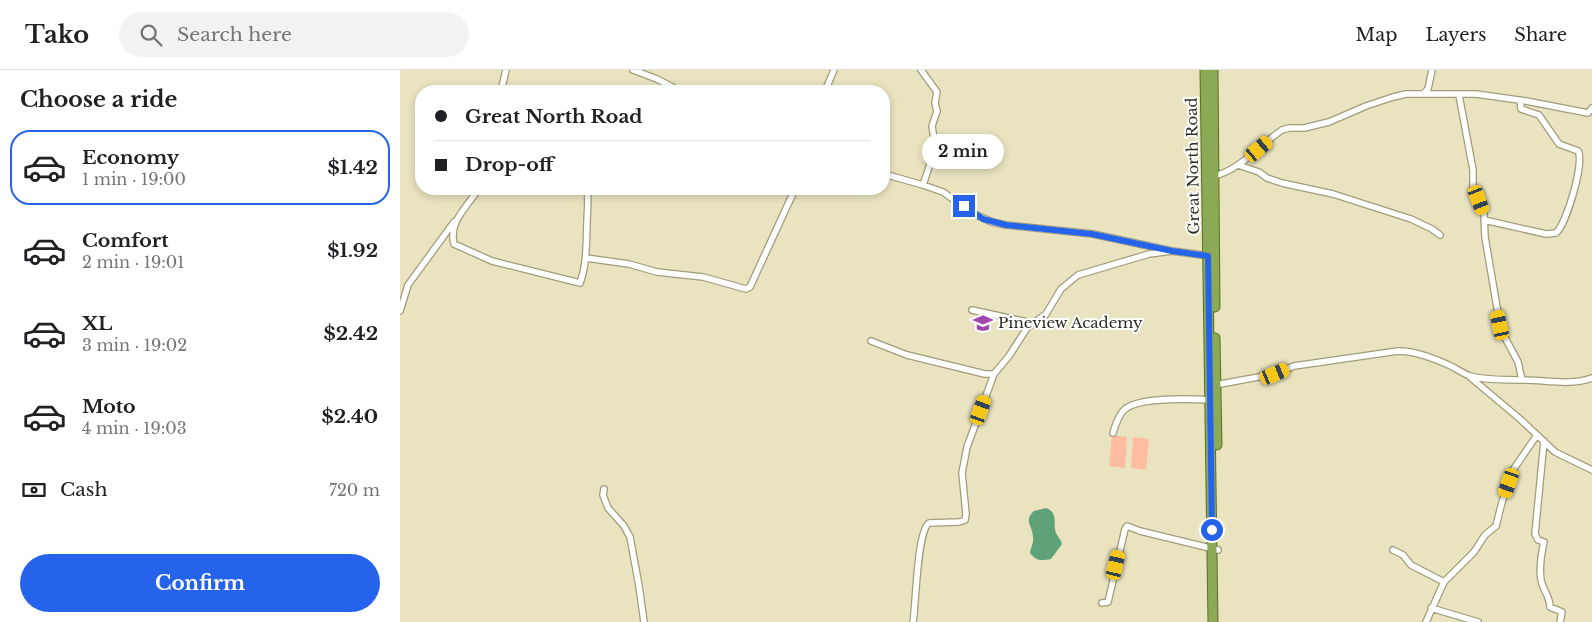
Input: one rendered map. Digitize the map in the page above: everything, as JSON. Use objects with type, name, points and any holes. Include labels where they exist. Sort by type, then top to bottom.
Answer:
[{"type":"highway","name":"Great North Road","points":[[1205,70],[1210,177],[1215,550],[1218,622]]},
{"type":"highway","name":"Great North Road","points":[[1210,177],[1213,70]]},
{"type":"highway","name":"Great North Road","points":[[1213,622],[1215,550]]},
{"type":"street","points":[[502,85],[506,70]]},
{"type":"street","points":[[633,70],[657,78],[669,85]]},
{"type":"street","points":[[828,85],[834,70]]},
{"type":"street","points":[[921,70],[937,92],[935,103],[937,108],[932,126],[934,139],[931,160],[923,185]]},
{"type":"street","points":[[1424,94],[1428,89],[1432,70]]},
{"type":"street","points":[[1210,177],[1224,173],[1238,165],[1278,133],[1286,129],[1304,128],[1329,122],[1393,96],[1470,94],[1520,100],[1588,113],[1592,108]]},
{"type":"street","points":[[1459,95],[1474,170],[1473,186],[1484,220],[1485,237],[1500,325],[1518,362],[1522,380]]},
{"type":"street","points":[[1484,220],[1546,234],[1556,233],[1561,227],[1576,183],[1580,158],[1578,151],[1559,144],[1542,118],[1521,109],[1520,100]]},
{"type":"street","points":[[1238,165],[1282,183],[1333,194],[1411,220],[1432,229],[1440,235]]},
{"type":"street","points":[[890,176],[943,192],[974,214],[992,222],[1092,234],[1172,251],[1211,256]]},
{"type":"street","points":[[400,311],[408,285],[473,195]]},
{"type":"street","points":[[456,218],[454,244],[492,261],[580,283],[586,258],[588,195]]},
{"type":"street","points":[[586,258],[628,264],[657,272],[703,277],[746,289],[750,286],[792,195]]},
{"type":"street","points":[[913,622],[920,548],[924,528],[929,523],[965,520],[962,473],[967,447],[994,374],[1032,323],[1046,314],[1056,296],[1068,283],[1078,276],[1150,254],[1172,251]]},
{"type":"street","points":[[972,310],[1032,323]]},
{"type":"street","points":[[871,341],[908,355],[985,374],[994,374]]},
{"type":"street","points":[[1213,385],[1275,374],[1294,366],[1406,351],[1438,360],[1468,376],[1563,457],[1592,470]]},
{"type":"street","points":[[1468,376],[1507,380],[1569,382],[1592,378]]},
{"type":"street","points":[[1113,433],[1122,412],[1132,406],[1160,399],[1213,400]]},
{"type":"street","points":[[1426,622],[1444,582],[1474,552],[1485,536],[1496,526],[1513,470],[1537,435]]},
{"type":"street","points":[[1544,442],[1535,534],[1538,540],[1544,542],[1540,562],[1542,581],[1550,600],[1550,607],[1562,612],[1560,622]]},
{"type":"street","points":[[604,489],[603,495],[608,508],[624,526],[630,537],[644,622]]},
{"type":"street","points":[[1102,603],[1108,602],[1125,529],[1128,526],[1140,531],[1215,550]]},
{"type":"street","points":[[1393,550],[1403,555],[1411,565],[1444,582]]},
{"type":"street","points":[[1431,608],[1478,622]]},
{"type":"shaded area","points":[[1112,435],[1127,437],[1125,468],[1109,466]]},
{"type":"shaded area","points":[[1133,437],[1149,439],[1146,470],[1131,468]]},
{"type":"shaded area","points":[[1046,508],[1053,514],[1055,531],[1062,544],[1051,559],[1042,560],[1034,558],[1030,553],[1033,533],[1029,518],[1034,511]]},
{"type":"place","name":"Pineview Academy","points":[[983,323]]},
{"type":"route","points":[[964,206],[983,219],[1006,225],[1092,234],[1172,251],[1208,256],[1212,530]]}]
